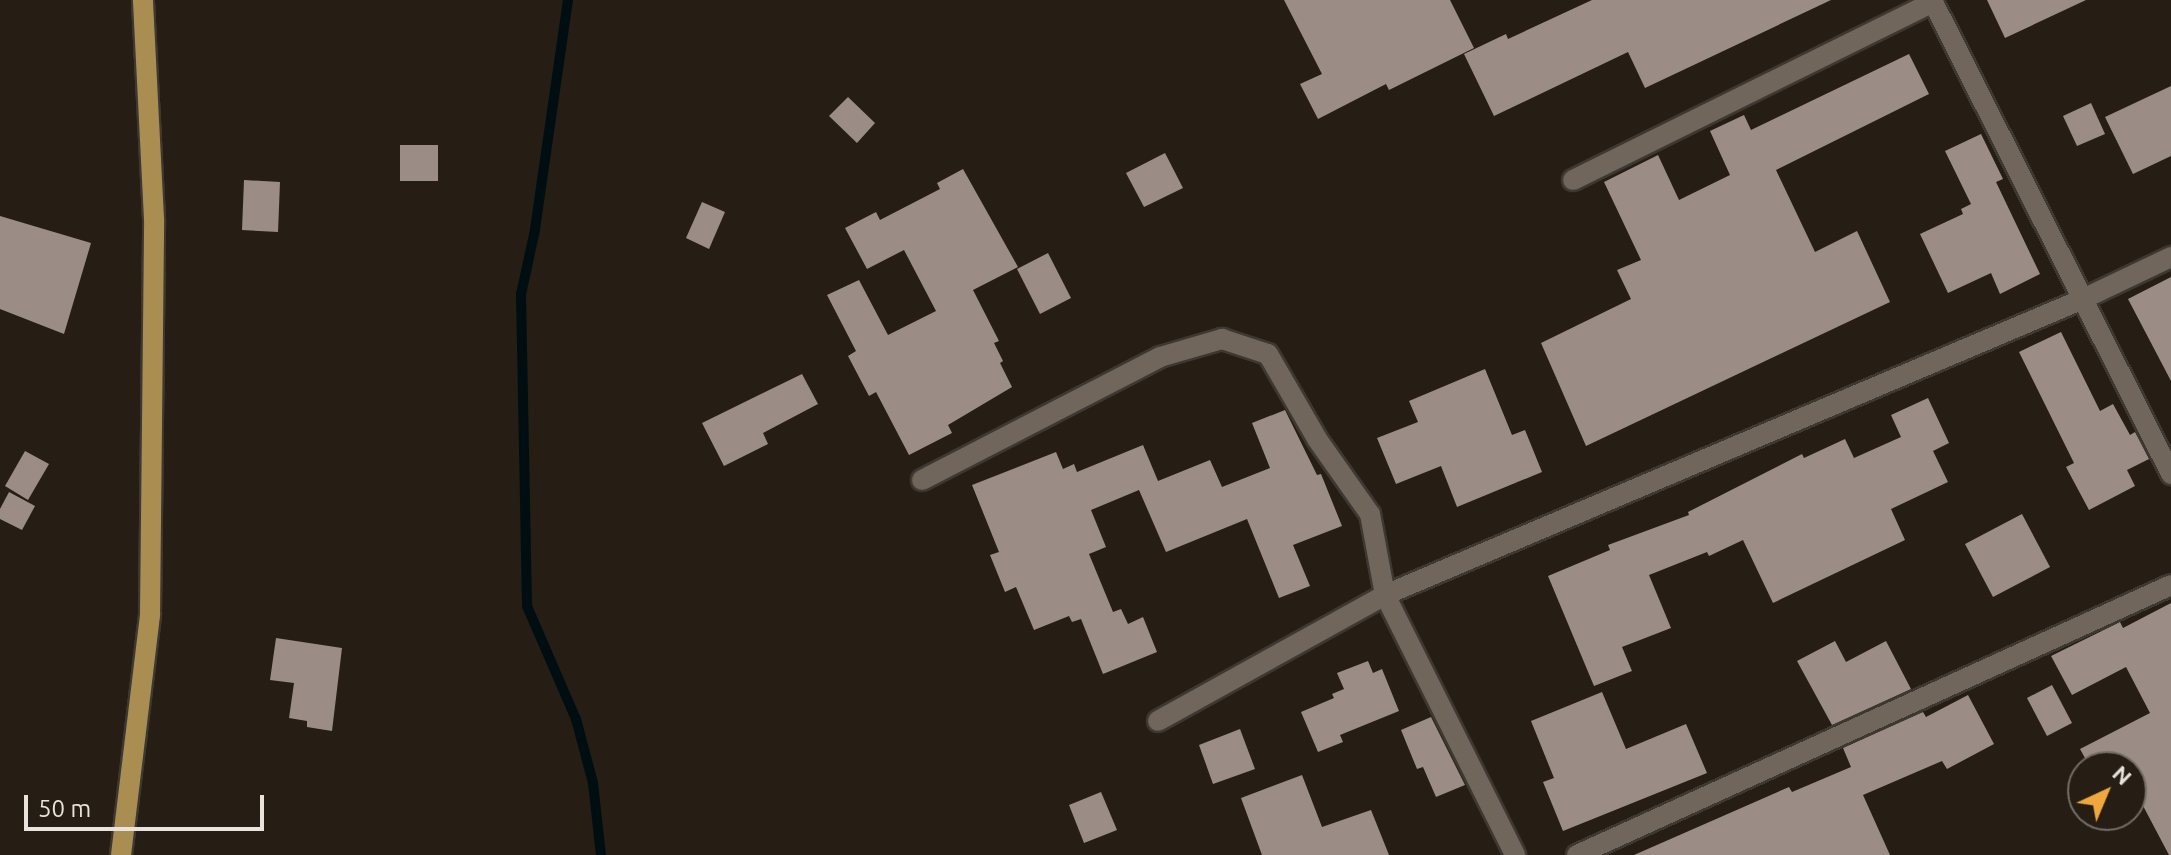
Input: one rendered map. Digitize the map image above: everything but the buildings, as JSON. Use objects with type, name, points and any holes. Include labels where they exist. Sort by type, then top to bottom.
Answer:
[{"type":"main road","points":[[121,855],[150,615],[154,219],[143,0]]},
{"type":"street","points":[[1573,180],[1933,1],[2171,474]]},
{"type":"street","points":[[1158,721],[1385,595],[2083,299],[2171,257]]},
{"type":"street","points":[[922,480],[1160,357],[1222,339],[1268,354],[1317,439],[1370,514],[1385,595],[1515,855]]},
{"type":"street","points":[[1577,855],[2171,585]]},
{"type":"waterway","points":[[568,0],[535,230],[521,294],[527,606],[576,719],[593,783],[601,855]]}]
